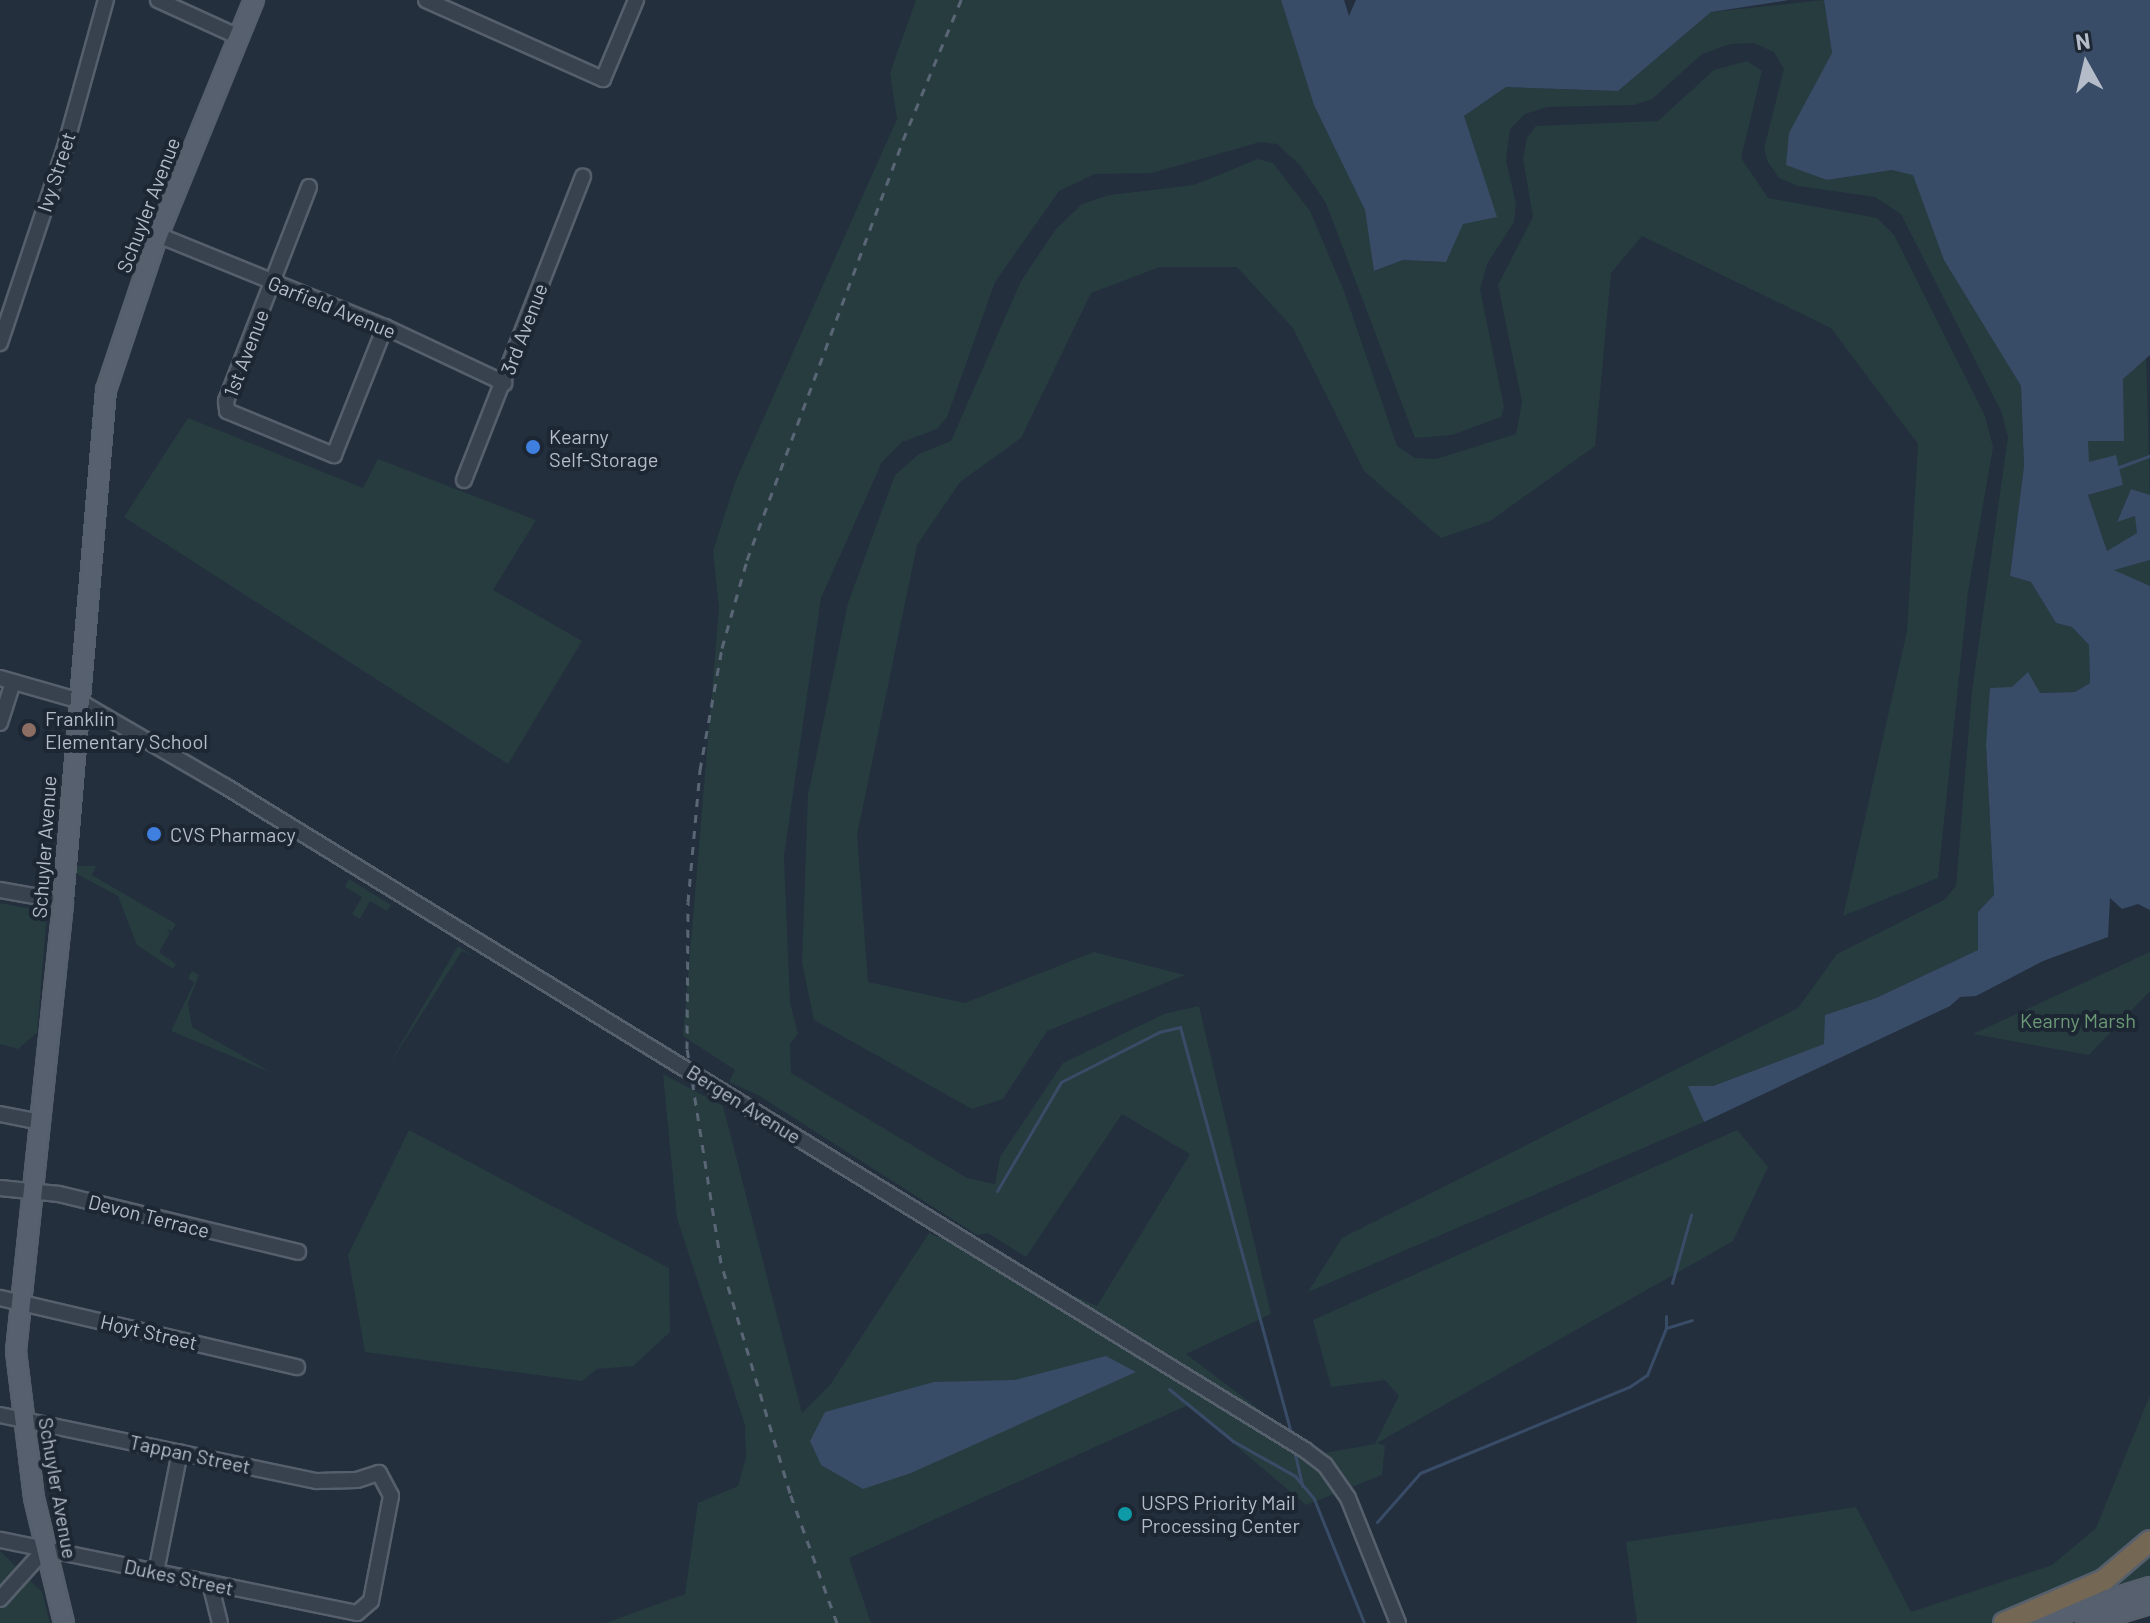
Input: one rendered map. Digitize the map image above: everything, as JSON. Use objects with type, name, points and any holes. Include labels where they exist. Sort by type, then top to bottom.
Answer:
[{"type":"highway","points":[[2004,1623],[2104,1580],[2150,1541]]},
{"type":"main road","name":"Schuyler Avenue","points":[[64,1623],[45,1549],[22,1420],[16,1351],[41,1122],[106,390],[158,235],[254,0]]},
{"type":"main road","points":[[2033,1623],[2150,1587]]},
{"type":"main road","points":[[2086,1623],[2150,1604]]},
{"type":"street","name":"Ivy Street","points":[[0,343],[64,151],[106,0]]},
{"type":"street","points":[[158,0],[239,37]]},
{"type":"street","points":[[426,0],[603,79],[636,0]]},
{"type":"street","name":"3rd Avenue","points":[[464,480],[583,176]]},
{"type":"street","name":"1st Avenue","points":[[309,187],[226,401],[227,411],[334,455],[385,327]]},
{"type":"street","name":"Garfield Avenue","points":[[158,235],[385,327],[504,383]]},
{"type":"street","points":[[0,723],[7,680]]},
{"type":"street","name":"Bergen Avenue","points":[[7,680],[77,700],[486,944],[1305,1450],[1325,1465],[1348,1498],[1398,1623]]},
{"type":"street","points":[[0,890],[46,898]]},
{"type":"street","points":[[0,1114],[41,1122]]},
{"type":"street","name":"Devon Terrace","points":[[0,1188],[32,1195],[59,1194],[298,1252]]},
{"type":"street","name":"Hoyt Street","points":[[0,1298],[297,1367]]},
{"type":"street","name":"Tappan Street","points":[[0,1415],[317,1481],[357,1480],[379,1473],[391,1496],[371,1601],[357,1613]]},
{"type":"street","points":[[156,1572],[180,1452]]},
{"type":"street","name":"Dukes Street","points":[[0,1540],[357,1613]]},
{"type":"street","points":[[0,1599],[45,1549]]},
{"type":"street","points":[[210,1583],[220,1623]]},
{"type":"green space","points":[[916,0],[1281,0],[1315,105],[1365,210],[1375,271],[1403,260],[1446,262],[1464,116],[1506,87],[1618,91],[1711,12],[1824,0],[1832,53],[1821,77],[1827,180],[1892,170],[1913,174],[1945,260],[2021,386],[2024,466],[2010,576],[2031,582],[2056,623],[2072,627],[2089,645],[2090,683],[2075,692],[2039,693],[1986,745],[1994,895],[1978,912],[1978,950],[1876,998],[1825,1015],[1825,1044],[1713,1086],[1689,1086],[1704,1122],[1308,1292],[1342,1238],[1798,1008],[1837,954],[1944,900],[1956,886],[1972,691],[2008,437],[2001,411],[1901,214],[1875,197],[1798,186],[1779,178],[1768,162],[1764,149],[1784,69],[1774,52],[1754,43],[1730,44],[1702,54],[1652,99],[1634,105],[1547,107],[1525,114],[1510,129],[1506,160],[1516,204],[1514,222],[1487,264],[1480,289],[1504,407],[1501,417],[1452,435],[1415,438],[1326,203],[1300,165],[1277,144],[1260,142],[1152,173],[1095,174],[1059,191],[995,282],[947,417],[937,429],[902,442],[882,462],[821,598],[784,856],[790,1003],[798,1034],[790,1044],[791,1073],[967,1178],[995,1184],[1000,1157],[1063,1063],[1164,1014],[1199,1006],[1271,1314],[1186,1354],[1318,1454],[1375,1444],[1399,1396],[1385,1380],[1331,1387],[1313,1320],[1737,1130],[1768,1167],[1733,1241],[1377,1443],[1385,1446],[1382,1475],[1306,1505],[1188,1405],[849,1558],[871,1623],[606,1623],[685,1594],[698,1503],[738,1486],[746,1457],[745,1425],[677,1218],[663,1074],[723,1106],[802,1413],[830,1385],[929,1233],[1097,1306],[1190,1154],[1122,1114],[1026,1257],[988,1233],[977,1235],[758,1095],[729,1082],[735,1070],[683,1036],[719,608],[713,551],[736,480],[897,119],[890,73]]},
{"type":"green space","points":[[1747,61],[1762,71],[1741,158],[1768,198],[1877,218],[1894,235],[1985,416],[1993,447],[1968,592],[1938,878],[1843,916],[1907,631],[1918,444],[1831,328],[1642,236],[1611,273],[1595,446],[1490,521],[1441,538],[1364,471],[1293,328],[1237,267],[1160,267],[1091,293],[1021,438],[960,482],[917,545],[857,835],[868,982],[965,1003],[1094,952],[1185,975],[1047,1031],[1003,1099],[972,1109],[814,1020],[802,963],[808,795],[848,603],[895,475],[919,454],[951,441],[1021,281],[1056,229],[1082,204],[1110,195],[1194,185],[1258,159],[1273,163],[1310,211],[1344,291],[1397,446],[1415,458],[1436,459],[1516,434],[1522,402],[1498,285],[1533,217],[1523,158],[1527,138],[1536,126],[1658,121],[1714,70]]},
{"type":"green space","points":[[2146,355],[2150,495],[2131,489],[2117,521],[2136,516],[2137,533],[2107,551],[2088,495],[2123,485],[2088,462],[2088,440],[2123,441],[2123,379]]},
{"type":"green space","points":[[188,418],[363,488],[378,459],[536,520],[493,590],[582,641],[508,764],[124,517]]},
{"type":"green space","points":[[2150,560],[2150,586],[2112,570]]},
{"type":"green space","points":[[77,866],[96,866],[92,875],[176,924],[172,931],[166,929],[170,933],[159,952],[176,964],[173,969],[137,945],[118,896],[75,873]]},
{"type":"green space","points":[[349,879],[391,905],[387,911],[370,901],[360,919],[352,914],[362,897],[345,887]]},
{"type":"green space","points":[[0,903],[47,912],[37,1033],[18,1049],[0,1044]]},
{"type":"green space","points":[[458,946],[474,957],[462,951],[387,1068]]},
{"type":"green space","name":"Kearny Marsh","points":[[2150,952],[2150,991],[2089,1055],[1973,1034]]},
{"type":"green space","points":[[192,971],[199,975],[188,1003],[192,1027],[272,1073],[171,1031],[194,983],[188,978]]},
{"type":"green space","points":[[409,1130],[669,1268],[670,1332],[633,1366],[597,1369],[582,1381],[365,1352],[348,1255]]},
{"type":"green space","points":[[2150,1395],[2150,1587],[2112,1598],[2104,1580],[2004,1623],[1637,1623],[1626,1542],[1856,1507],[1911,1612],[2052,1565],[2096,1528]]},
{"type":"green space","points":[[0,1551],[42,1592],[50,1623],[0,1623]]},
{"type":"water","points":[[1281,0],[1344,0],[1349,16],[1356,0],[1789,0],[1711,12],[1618,91],[1506,87],[1464,116],[1497,217],[1463,224],[1446,262],[1403,260],[1374,271],[1365,210],[1314,105]]},
{"type":"water","points":[[1824,0],[2150,0],[2150,355],[2123,379],[2124,441],[2088,441],[2089,462],[2116,455],[2123,485],[2088,495],[2107,551],[2137,533],[2135,516],[2117,522],[2131,489],[2150,495],[2150,560],[2114,570],[2150,586],[2150,910],[2138,904],[2122,909],[2110,898],[2108,937],[2043,961],[1976,996],[1960,997],[1950,1006],[1704,1122],[1688,1086],[1713,1086],[1824,1044],[1825,1015],[1876,998],[1978,950],[1978,912],[1994,895],[1986,745],[1990,688],[2012,687],[2028,672],[2040,693],[2075,692],[2090,683],[2089,645],[2072,627],[2056,623],[2031,582],[2010,576],[2024,466],[2021,386],[1944,260],[1913,175],[1892,170],[1827,180],[1786,165],[1789,133],[1832,53]]},
{"type":"water","points":[[1106,1356],[1136,1372],[911,1473],[863,1489],[821,1465],[810,1441],[825,1412],[934,1382],[1015,1380]]},
{"type":"waterway","points":[[2119,467],[2150,456]]},
{"type":"waterway","points":[[997,1191],[1061,1082],[1159,1032],[1180,1027],[1291,1434]]},
{"type":"waterway","points":[[1672,1283],[1691,1215]]},
{"type":"waterway","points":[[1666,1316],[1666,1328]]},
{"type":"waterway","points":[[1377,1522],[1420,1473],[1629,1387],[1647,1375],[1666,1328],[1692,1320]]},
{"type":"waterway","points":[[1169,1389],[1233,1441],[1295,1476],[1314,1499],[1364,1623]]},
{"type":"waterway","points":[[1294,1450],[1302,1486]]},
{"type":"railway","points":[[837,1623],[790,1493],[721,1263],[687,1049],[688,902],[700,770],[722,648],[747,560],[903,140],[961,0]]},
{"type":"place","name":"Kearny Self-Storage","points":[[533,447]]},
{"type":"place","name":"Franklin Elementary School","points":[[29,730]]},
{"type":"place","name":"CVS Pharmacy","points":[[154,834]]},
{"type":"place","name":"USPS Priority Mail Processing Center","points":[[1125,1514]]}]
